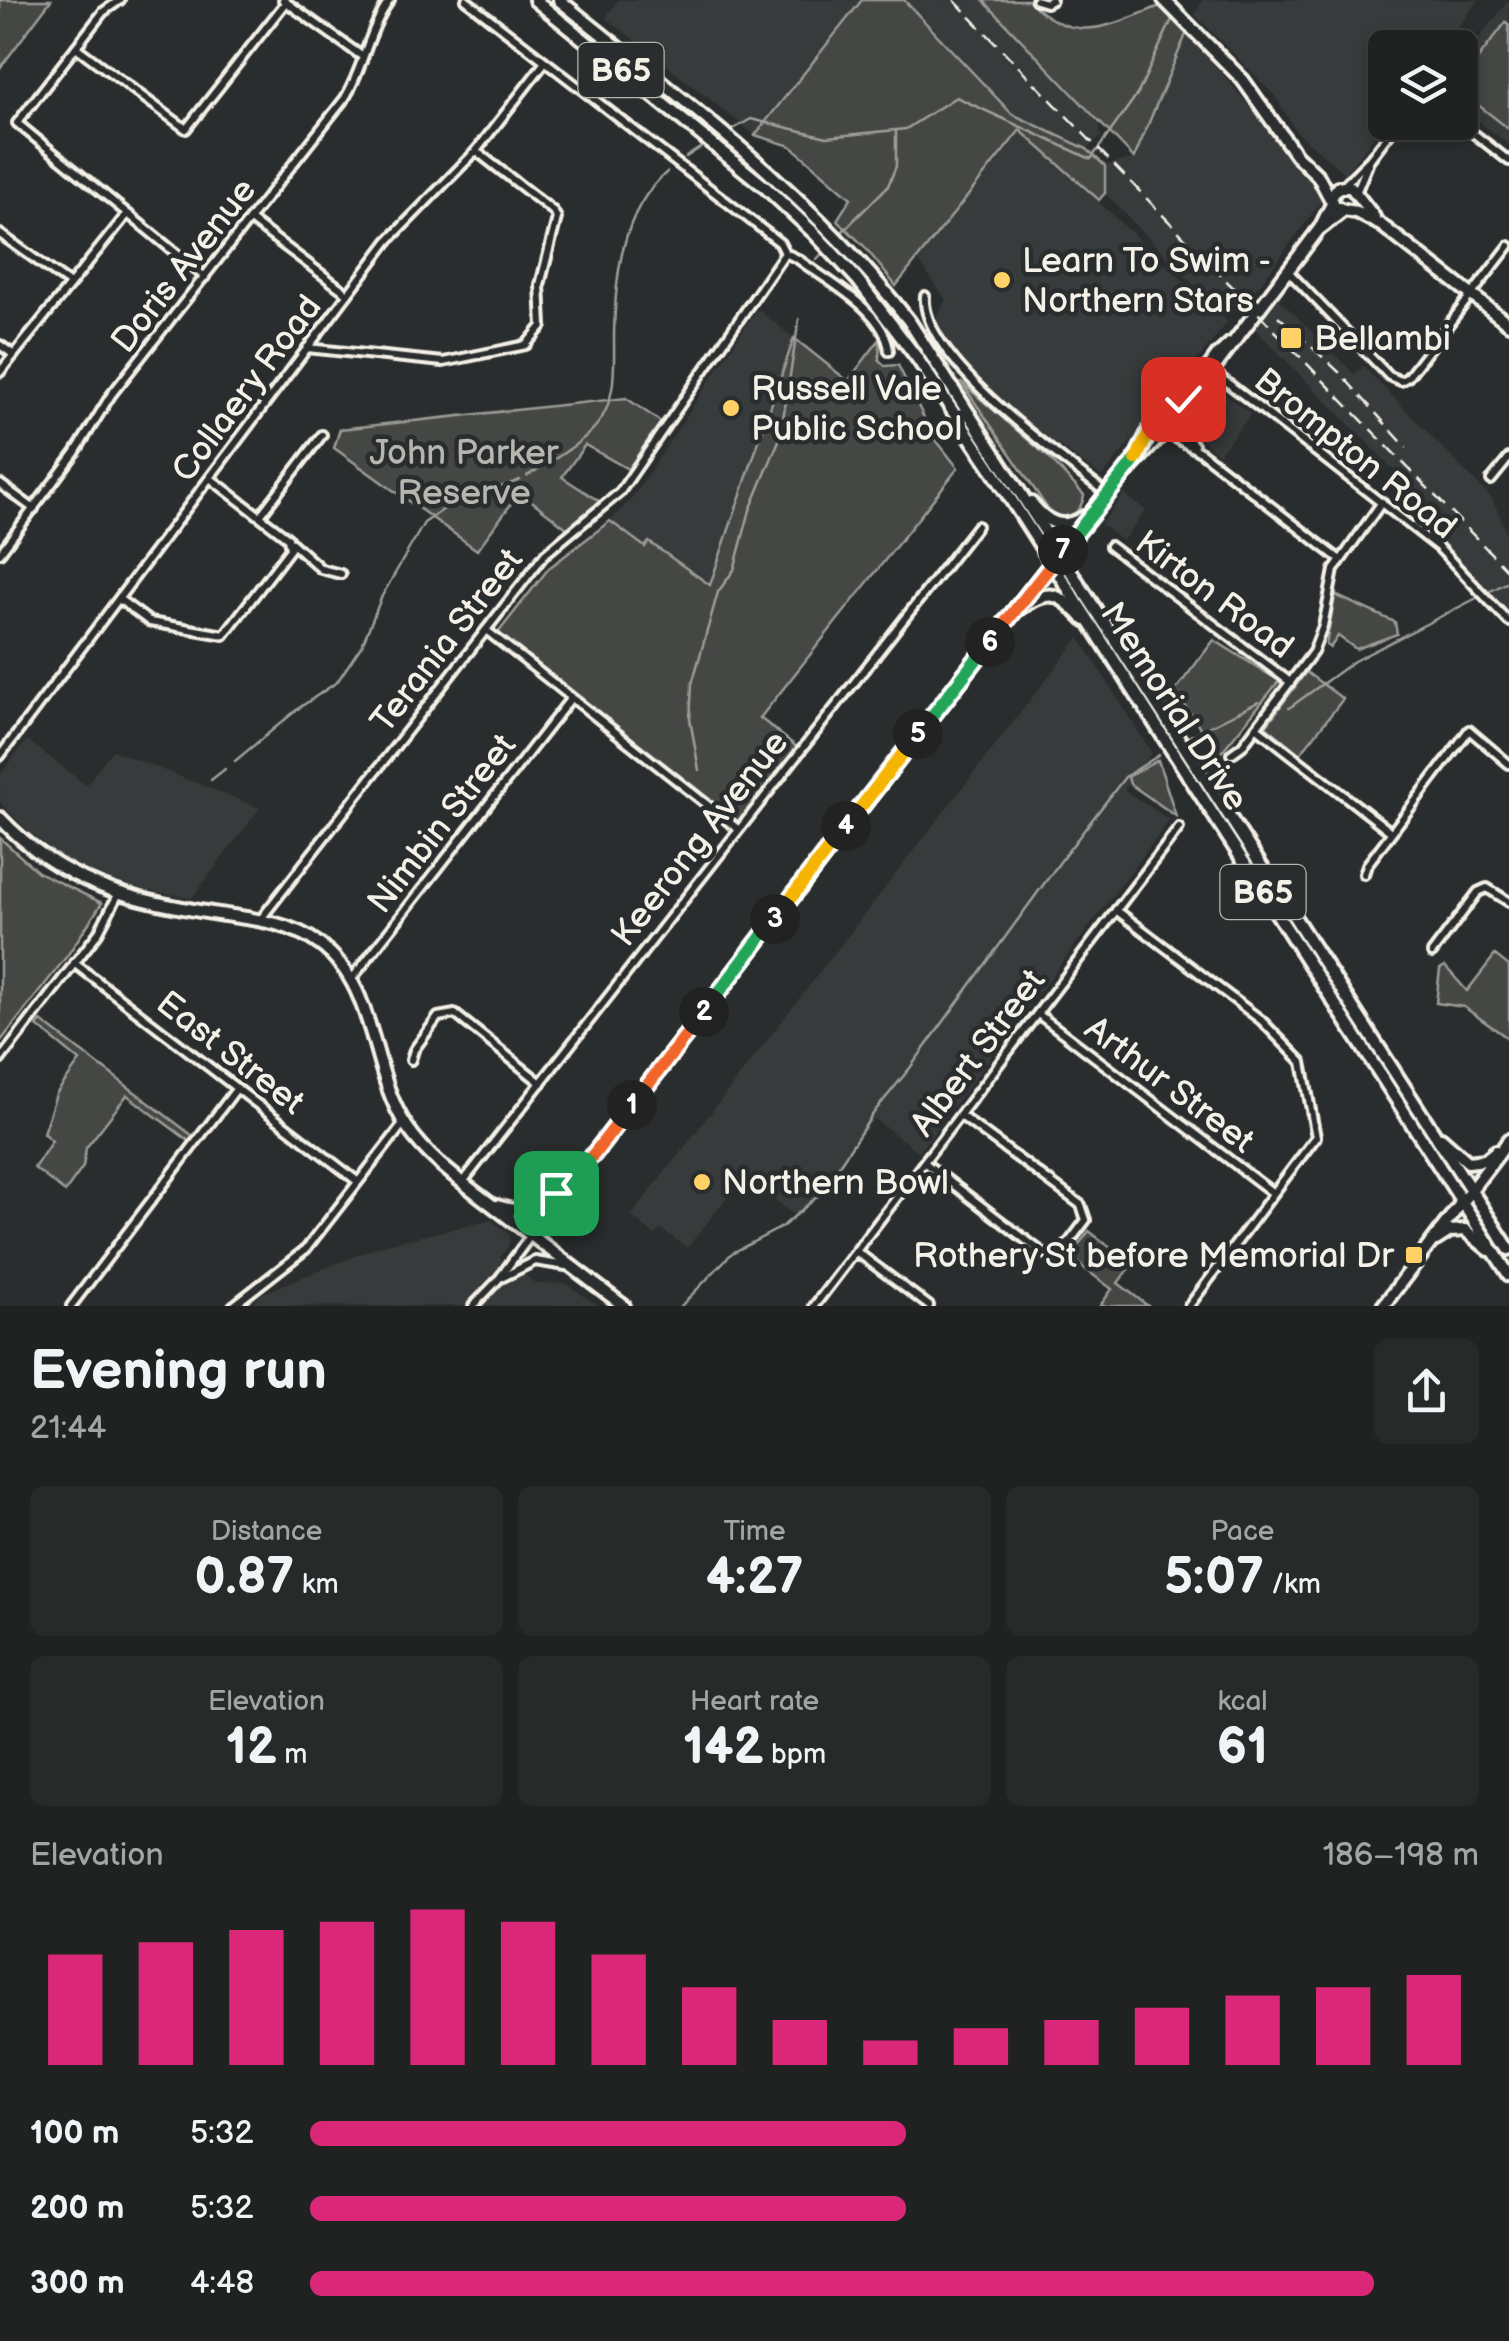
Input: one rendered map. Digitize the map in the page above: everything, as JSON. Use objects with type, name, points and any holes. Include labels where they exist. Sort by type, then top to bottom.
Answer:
[{"type":"main road","name":"Memorial Drive","points":[[535,0],[816,234],[917,358],[1506,1270]]},
{"type":"main road","name":"Memorial Drive","points":[[558,0],[825,224],[882,286],[926,345],[1509,1249]]},
{"type":"main road","points":[[1164,0],[1243,80],[1332,199],[1381,226],[1509,324]]},
{"type":"main road","points":[[1318,176],[1356,194],[1381,226]]},
{"type":"main road","points":[[532,1236],[1059,554],[1169,427],[1320,228],[1332,199],[1343,185]]},
{"type":"main road","points":[[1320,228],[1356,202],[1356,194]]},
{"type":"main road","points":[[1133,464],[1157,416],[1202,380]]},
{"type":"main road","points":[[1164,412],[1172,416],[1169,427]]},
{"type":"main road","points":[[1155,422],[1156,428],[1169,427]]},
{"type":"main road","points":[[1017,488],[1054,524],[1074,523],[1096,508]]},
{"type":"main road","points":[[1012,614],[1049,594],[1069,604],[1090,624]]},
{"type":"main road","points":[[0,818],[50,861],[118,894],[260,920],[292,929],[320,944],[351,980],[404,1123],[427,1152],[624,1306]]},
{"type":"main road","points":[[1437,1134],[1459,1157],[1472,1162],[1485,1160],[1509,1140]]},
{"type":"main road","points":[[1384,1306],[1509,1140]]},
{"type":"main road","points":[[492,1204],[515,1212],[534,1211],[594,1154]]},
{"type":"main road","points":[[1430,1244],[1450,1232],[1465,1230],[1478,1238],[1506,1270]]},
{"type":"street","points":[[120,0],[103,12],[18,122],[205,278]]},
{"type":"street","name":"Doris Avenue","points":[[0,554],[112,395],[345,98],[357,79],[369,36],[390,0]]},
{"type":"street","points":[[466,0],[780,243],[784,253],[798,259],[872,317],[884,332],[889,351]]},
{"type":"street","points":[[1036,0],[1052,0]]},
{"type":"street","points":[[76,46],[186,130],[284,1],[364,58]]},
{"type":"street","name":"Collaery Road","points":[[0,756],[388,241],[476,151],[545,62]]},
{"type":"street","points":[[1478,137],[1509,161]]},
{"type":"street","points":[[1343,185],[1384,140]]},
{"type":"street","points":[[307,348],[442,362],[526,345],[532,340],[543,320],[540,285],[557,218],[476,151]]},
{"type":"street","points":[[1356,194],[1370,159]]},
{"type":"street","points":[[0,372],[126,214]]},
{"type":"street","points":[[250,220],[348,294]]},
{"type":"street","points":[[0,234],[70,284]]},
{"type":"street","points":[[1287,270],[1398,381],[1406,379],[1509,246]]},
{"type":"street","name":"Terania Street","points":[[260,920],[545,554],[620,492],[784,253]]},
{"type":"street","points":[[925,296],[928,322],[962,371],[1015,420],[1107,494]]},
{"type":"street","points":[[1183,399],[1216,354],[1238,334]]},
{"type":"street","points":[[0,344],[14,355]]},
{"type":"street","name":"Brompton Road","points":[[1210,370],[1438,548],[1509,622]]},
{"type":"street","points":[[1169,427],[1339,560]]},
{"type":"street","points":[[260,516],[322,435]]},
{"type":"street","points":[[1491,480],[1509,458]]},
{"type":"street","points":[[210,478],[321,569],[341,574]]},
{"type":"street","points":[[0,484],[34,509]]},
{"type":"street","points":[[1230,754],[1242,746],[1319,638],[1330,581],[1339,560],[1382,502]]},
{"type":"street","name":"Keerong Avenue","points":[[463,1182],[977,526]]},
{"type":"street","points":[[119,599],[150,622],[224,635],[292,542]]},
{"type":"street","name":"Kirton Road","points":[[1110,546],[1290,682]]},
{"type":"street","points":[[486,630],[738,829]]},
{"type":"street","name":"Nimbin Street","points":[[351,980],[571,698]]},
{"type":"street","points":[[1256,727],[1391,832]]},
{"type":"street","points":[[1364,874],[1469,730],[1509,764]]},
{"type":"street","name":"Albert Street","points":[[814,1306],[1178,828]]},
{"type":"street","points":[[1432,954],[1478,892],[1487,888],[1509,902]]},
{"type":"street","points":[[0,1060],[104,922],[118,894]]},
{"type":"street","points":[[1116,910],[1261,1020],[1302,1062],[1316,1137],[1189,1306]]},
{"type":"street","name":"East Street","points":[[74,964],[357,1181]]},
{"type":"street","points":[[412,1060],[414,1050],[438,1016],[455,1014],[541,1083]]},
{"type":"street","name":"Arthur Street","points":[[1038,1014],[1273,1193]]},
{"type":"street","points":[[71,1306],[237,1088]]},
{"type":"street","points":[[925,1163],[1044,1253],[1054,1255],[1064,1249],[1086,1220],[1081,1205],[960,1116]]},
{"type":"street","points":[[233,1306],[306,1249],[404,1123]]},
{"type":"street","points":[[473,1306],[532,1236]]},
{"type":"street","points":[[858,1252],[929,1306]]},
{"type":"street","points":[[498,1280],[535,1261],[576,1269]]},
{"type":"shaded area","points":[[618,0],[862,0],[755,135],[606,18]]},
{"type":"shaded area","points":[[904,0],[983,0],[1099,121],[1101,137],[1087,149],[1012,114]]},
{"type":"shaded area","points":[[1203,0],[1479,0],[1455,30],[1368,30],[1368,140],[1371,140],[1345,174],[1295,130],[1275,96],[1195,15]]},
{"type":"shaded area","points":[[1509,0],[1509,145],[1478,121],[1478,39]]},
{"type":"shaded area","points":[[1187,32],[1325,196],[1259,286],[1224,316],[1105,193],[1105,166],[1134,158]]},
{"type":"shaded area","points":[[1020,129],[1228,322],[1102,477],[1018,416],[968,372],[934,321],[946,300],[917,259]]},
{"type":"shaded area","points":[[1278,298],[1354,374],[1363,366],[1493,500],[1509,539],[1509,611],[1392,494],[1402,478],[1253,327]]},
{"type":"shaded area","name":"Russell Vale Public School","points":[[757,309],[794,338],[710,586],[650,542],[645,547],[610,521],[633,497]]},
{"type":"shaded area","points":[[1213,386],[1251,414],[1219,454],[1183,426]]},
{"type":"shaded area","points":[[1124,494],[1146,511],[1122,541],[1101,524]]},
{"type":"shaded area","points":[[1079,637],[1152,753],[1124,790],[1170,820],[919,1152],[874,1119],[798,1218],[744,1176],[687,1248],[661,1229],[655,1235],[631,1216]]},
{"type":"shaded area","points":[[27,740],[86,785],[112,750],[260,808],[192,898],[97,876],[29,832],[0,802],[0,775]]},
{"type":"shaded area","points":[[491,1220],[510,1235],[509,1245],[500,1258],[537,1284],[565,1283],[599,1306],[250,1306],[261,1294],[382,1245]]},
{"type":"green space","points":[[0,0],[51,0],[0,68]]},
{"type":"green space","points":[[862,0],[904,0],[1012,114],[1087,149],[1105,166],[1105,193],[1099,200],[1020,130],[896,286],[837,220],[851,198],[791,146],[755,135]]},
{"type":"green space","points":[[983,0],[1028,0],[1045,15],[1076,28],[1108,25],[1160,6],[1187,32],[1134,158]]},
{"type":"green space","points":[[1506,22],[1509,24],[1509,129],[1478,105],[1478,59]]},
{"type":"green space","points":[[794,338],[848,381],[880,339],[879,360],[885,366],[898,365],[933,436],[958,468],[760,718],[798,748],[743,818],[736,821],[508,645],[498,633],[549,568],[610,521],[645,547],[649,542],[710,585]]},
{"type":"green space","points":[[961,382],[1048,457],[1084,495],[1076,512],[1062,516],[1050,512]]},
{"type":"green space","name":"John Parker Reserve","points":[[626,398],[661,422],[628,469],[585,445],[562,477],[602,503],[568,529],[520,492],[477,550],[334,448],[340,429]]},
{"type":"green space","points":[[1335,595],[1395,622],[1397,634],[1356,649],[1338,636],[1330,648],[1326,645]]},
{"type":"green space","points":[[1214,640],[1279,681],[1219,755],[1175,691]]},
{"type":"green space","points":[[1306,672],[1343,699],[1300,754],[1266,726]]},
{"type":"green space","points":[[1158,760],[1176,816],[1130,784],[1128,777]]},
{"type":"green space","points":[[0,838],[38,872],[102,903],[67,956],[0,1042]]},
{"type":"green space","points":[[1495,955],[1509,966],[1509,1039],[1464,1007],[1436,1003],[1440,969],[1445,966],[1467,991]]},
{"type":"green space","points":[[41,1021],[193,1136],[189,1141],[127,1095],[86,1148],[83,1167],[65,1192],[34,1168],[52,1141],[43,1133],[56,1094],[80,1061],[37,1026]]},
{"type":"green space","points":[[1089,1231],[1132,1264],[1118,1283],[1148,1306],[1100,1306],[1112,1289],[1069,1257]]},
{"type":"waterway","points":[[730,131],[751,119],[827,137],[906,129],[956,97],[1091,159],[1138,93],[1174,15]]},
{"type":"waterway","points":[[838,236],[888,186],[896,166],[896,131]]},
{"type":"waterway","points":[[686,157],[706,144]]},
{"type":"waterway","points":[[527,476],[582,440],[608,406],[613,383],[616,291],[624,247],[639,206],[667,172]]},
{"type":"waterway","points":[[817,259],[826,249]]},
{"type":"waterway","points":[[699,770],[690,719],[692,684],[718,592],[734,570],[750,510],[780,438],[799,319]]},
{"type":"waterway","points":[[235,761],[337,682],[362,645],[382,596],[424,523],[447,507],[520,480]]},
{"type":"waterway","points":[[1289,708],[1354,661],[1508,582]]},
{"type":"waterway","points":[[1186,738],[1258,702]]},
{"type":"waterway","points":[[681,1306],[732,1253],[782,1227],[819,1195],[875,1111],[1125,777],[1159,755]]},
{"type":"waterway","points":[[211,780],[225,769]]},
{"type":"railway","points":[[954,0],[1509,572]]},
{"type":"railway","points":[[1278,316],[1339,372],[1407,448]]},
{"type":"place","name":"Learn To Swim - Northern Stars","points":[[1002,280]]},
{"type":"place","name":"Bellambi","points":[[1291,338]]},
{"type":"place","name":"Russell Vale Public School","points":[[731,408]]},
{"type":"place","name":"Northern Bowl","points":[[702,1182]]},
{"type":"place","name":"Rothery St before Memorial Dr","points":[[1414,1255]]},
{"type":"route","points":[[556,1193],[598,1149],[1043,574],[1133,464],[1157,416],[1183,399]]}]
